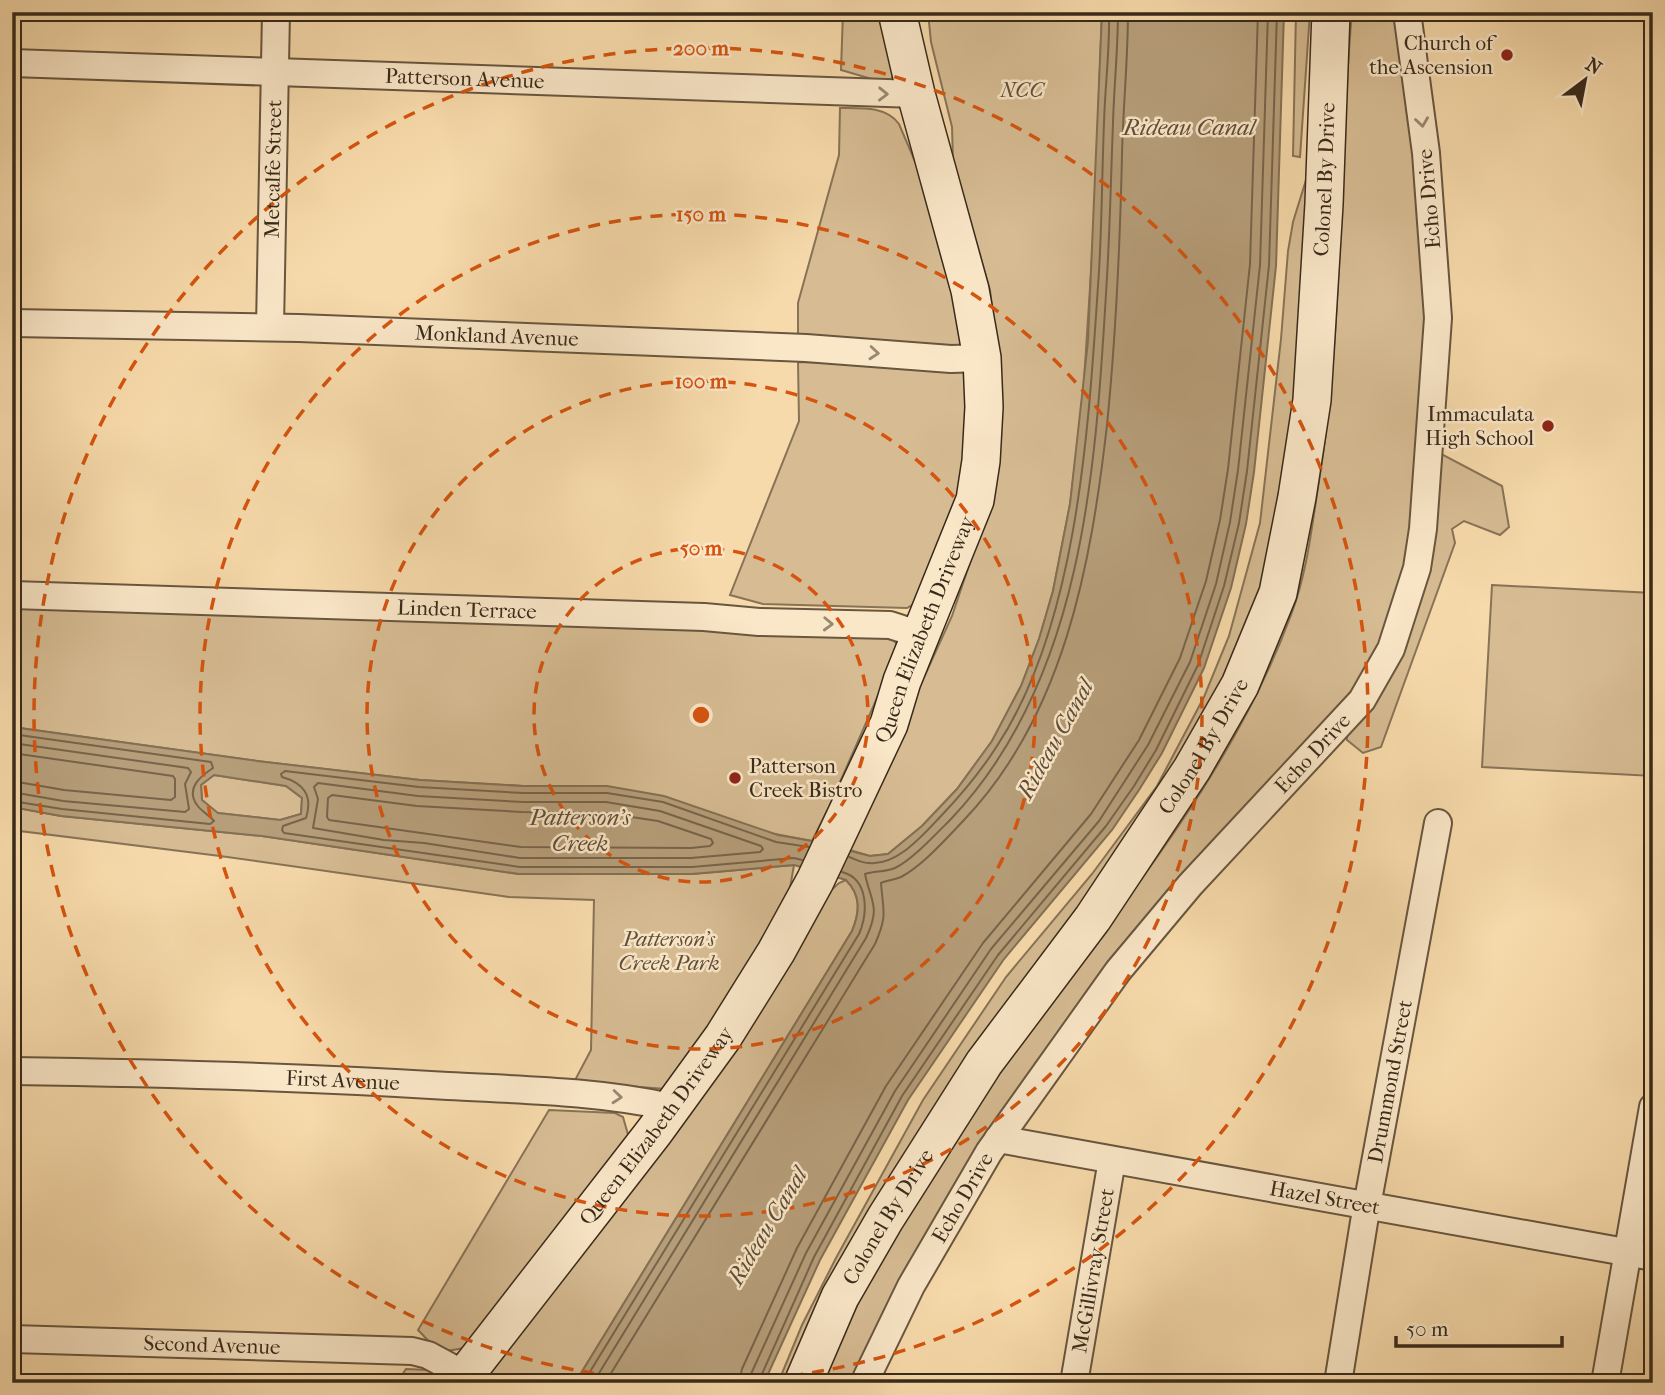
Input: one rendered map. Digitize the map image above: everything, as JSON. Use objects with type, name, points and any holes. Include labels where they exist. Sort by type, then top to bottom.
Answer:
[{"type":"main road","name":"Queen Elizabeth Driveway","points":[[462,1379],[654,1132],[723,1037],[776,952],[815,881],[889,724],[902,681],[975,500],[981,461],[984,407],[982,358],[970,290],[916,94],[897,12]]},
{"type":"main road","name":"Colonel By Drive","points":[[803,1383],[840,1297],[885,1219],[984,1063],[1094,918],[1192,769],[1240,685],[1278,593],[1312,400],[1324,204],[1331,12]]},
{"type":"street","name":"Metcalfe Street","points":[[270,327],[276,12]]},
{"type":"street","name":"Echo Drive","points":[[864,1383],[911,1286],[998,1139],[1118,971],[1190,886],[1362,700],[1391,649],[1417,568],[1423,529],[1438,327],[1434,235],[1426,153],[1407,12]]},
{"type":"street","name":"Patterson Avenue","points":[[12,62],[916,94]]},
{"type":"street","name":"Monkland Avenue","points":[[12,323],[270,327],[806,348],[951,359],[982,358]]},
{"type":"street","name":"Linden Terrace","points":[[12,596],[890,625],[921,635]]},
{"type":"street","name":"Drummond Street","points":[[1338,1383],[1367,1205],[1438,822]]},
{"type":"street","name":"First Avenue","points":[[12,1071],[303,1077],[630,1098],[670,1107]]},
{"type":"street","points":[[1605,1383],[1653,1107]]},
{"type":"street","name":"Hazel Street","points":[[998,1139],[1653,1257]]},
{"type":"street","name":"McGillivray Street","points":[[1074,1383],[1112,1160]]},
{"type":"street","name":"Second Avenue","points":[[12,1339],[412,1351],[428,1355],[462,1379]]},
{"type":"green space","points":[[843,12],[879,12],[893,76],[891,80],[882,82],[841,70]]},
{"type":"green space","name":"NCC","points":[[928,12],[1102,12],[1094,226],[1083,396],[1070,504],[1053,591],[1021,686],[992,741],[957,789],[922,826],[888,854],[870,856],[846,849],[952,616],[991,500],[998,354],[990,290],[953,162],[952,127],[931,42]]},
{"type":"green space","points":[[1296,12],[1310,12],[1300,157],[1293,156]]},
{"type":"green space","points":[[1352,12],[1396,12],[1433,267],[1424,445],[1502,486],[1509,527],[1500,535],[1464,521],[1452,529],[1455,543],[1381,747],[1363,753],[1347,740],[1346,702],[1274,779],[896,1289],[851,1383],[821,1383],[871,1278],[929,1178],[993,1082],[1159,855],[1219,763],[1270,666],[1291,615],[1308,549],[1333,364]]},
{"type":"green space","points":[[840,108],[880,111],[894,118],[899,124],[947,236],[964,346],[958,350],[798,334],[798,303],[839,155]]},
{"type":"green space","points":[[1306,180],[1313,180],[1306,321],[1273,562],[1206,725],[788,1383],[778,1383],[802,1325],[836,1258],[923,1100],[1006,977],[1092,874],[1157,786],[1204,697],[1229,636],[1260,523],[1288,251],[1293,222]]},
{"type":"green space","points":[[798,362],[947,365],[961,367],[969,374],[967,474],[922,599],[907,608],[763,604],[730,595],[799,421]]},
{"type":"green space","points":[[1492,585],[1653,593],[1653,776],[1482,767]]},
{"type":"green space","points":[[12,608],[741,628],[882,635],[893,639],[899,648],[812,841],[523,786],[420,780],[257,761],[12,727]]},
{"type":"green space","points":[[214,775],[286,786],[302,798],[301,814],[280,820],[217,813],[202,800],[201,785]]},
{"type":"green space","name":"Patterson's Creek Park","points":[[12,807],[61,816],[262,836],[519,874],[692,874],[794,865],[790,888],[760,945],[710,1029],[666,1089],[574,1082],[591,1050],[594,900],[509,897],[12,830]]},
{"type":"green space","points":[[846,880],[858,904],[852,931],[575,1383],[479,1383],[827,894]]},
{"type":"green space","points":[[549,1110],[615,1113],[623,1117],[629,1138],[548,1248],[463,1348],[441,1350],[418,1330]]},
{"type":"green space","points":[[406,1369],[429,1370],[439,1376],[439,1382],[357,1383],[358,1376],[400,1378]]},
{"type":"water","name":"Rideau Canal","points":[[1102,12],[1284,12],[1276,266],[1254,472],[1246,524],[1231,588],[1204,668],[1162,753],[1112,830],[1004,959],[908,1100],[820,1260],[764,1383],[575,1383],[852,931],[858,904],[846,880],[794,865],[692,874],[519,874],[262,836],[61,816],[12,807],[12,727],[257,761],[420,780],[523,786],[607,786],[664,796],[778,835],[870,856],[888,854],[922,826],[957,789],[992,741],[1021,686],[1053,591],[1070,504],[1088,341]],"holes":[[[214,775],[286,786],[302,798],[301,814],[280,820],[218,813],[202,800],[201,785]]]},
{"type":"place","name":"Church of the Ascension","points":[[1507,55]]},
{"type":"place","name":"Immaculata High School","points":[[1548,426]]},
{"type":"place","name":"Patterson Creek Bistro","points":[[735,778]]},
{"type":"water label","name":"Patterson's Creek","points":[[580,830]]}]
